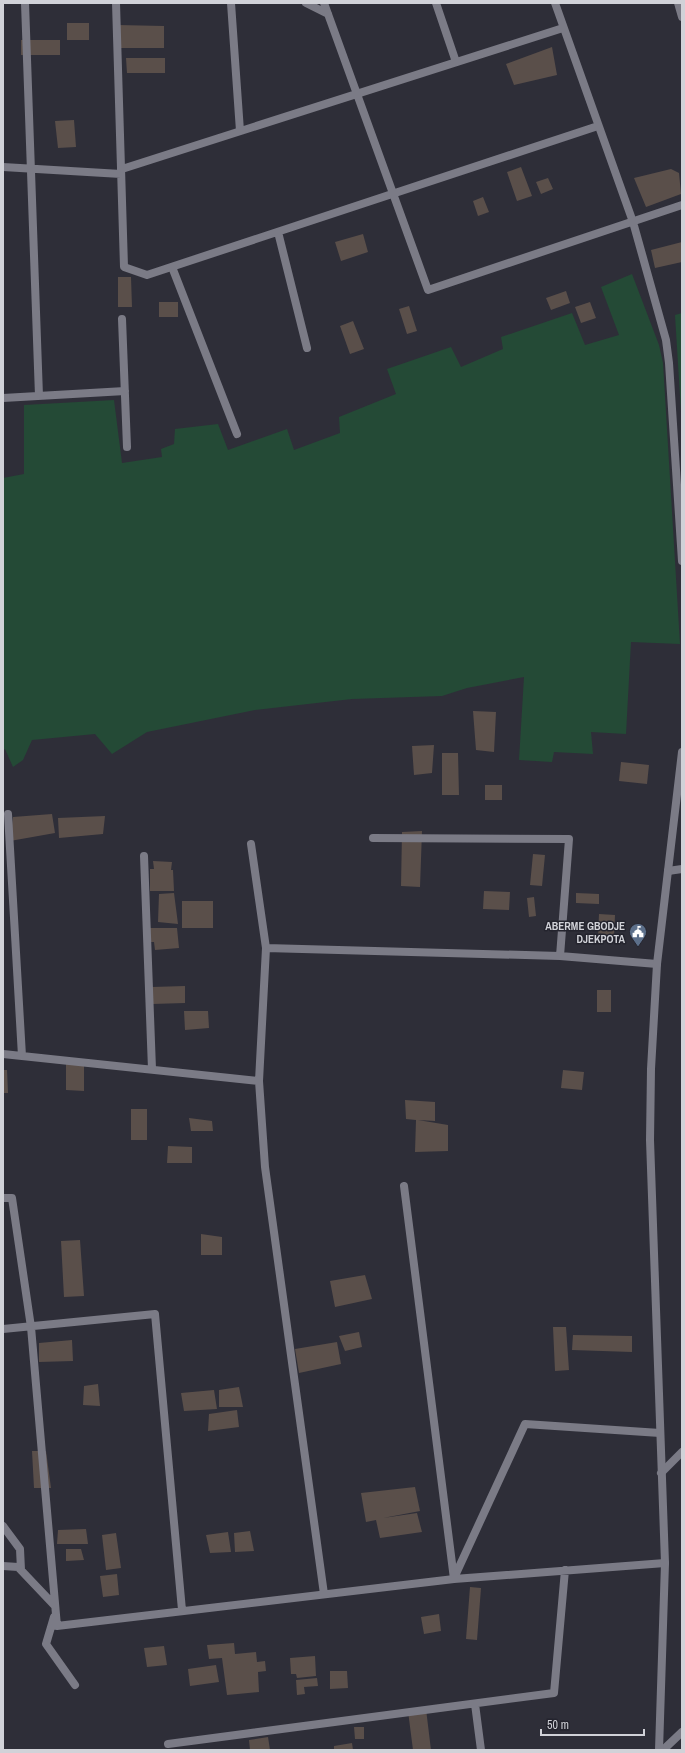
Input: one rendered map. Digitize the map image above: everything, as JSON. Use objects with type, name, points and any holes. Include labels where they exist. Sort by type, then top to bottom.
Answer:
[{"type":"street","points":[[24,3],[39,396]]},
{"type":"street","points":[[116,3],[124,267],[147,275],[598,126]]},
{"type":"street","points":[[231,3],[240,131]]},
{"type":"street","points":[[306,3],[328,14]]},
{"type":"street","points":[[324,3],[428,290],[682,205]]},
{"type":"street","points":[[436,3],[456,62]]},
{"type":"street","points":[[555,3],[633,222],[666,340],[669,363],[682,561]]},
{"type":"street","points":[[678,3],[682,17]]},
{"type":"street","points":[[3,167],[121,172],[240,131],[563,28]]},
{"type":"street","points":[[278,232],[307,348]]},
{"type":"street","points":[[172,267],[236,434]]},
{"type":"street","points":[[122,319],[126,447]]},
{"type":"street","points":[[3,398],[125,391]]},
{"type":"street","points":[[659,1750],[664,1563],[650,1140],[651,1069],[657,964],[682,748]]},
{"type":"street","points":[[8,814],[22,1056]]},
{"type":"street","points":[[373,838],[569,839],[560,956]]},
{"type":"street","points":[[251,844],[266,948],[260,1081],[265,1167],[324,1594]]},
{"type":"street","points":[[144,856],[152,1070]]},
{"type":"street","points":[[668,872],[682,869]]},
{"type":"street","points":[[266,948],[560,956],[657,964]]},
{"type":"street","points":[[3,1054],[260,1081]]},
{"type":"street","points":[[404,1186],[454,1579]]},
{"type":"street","points":[[3,1198],[12,1198],[31,1327],[57,1626],[454,1579],[664,1563]]},
{"type":"street","points":[[3,1329],[154,1314],[182,1610]]},
{"type":"street","points":[[454,1579],[525,1424],[660,1433]]},
{"type":"street","points":[[661,1473],[682,1452]]},
{"type":"street","points":[[3,1526],[20,1549],[21,1570]]},
{"type":"street","points":[[3,1566],[18,1567],[55,1608]]},
{"type":"street","points":[[168,1744],[554,1693],[565,1570]]},
{"type":"street","points":[[55,1608],[46,1644],[75,1685]]},
{"type":"street","points":[[475,1704],[481,1750]]},
{"type":"street","points":[[663,1750],[682,1732]]},
{"type":"green space","points":[[632,274],[659,345],[663,363],[680,644],[631,642],[626,734],[591,732],[593,754],[554,752],[552,762],[519,760],[524,677],[467,688],[442,696],[352,699],[255,710],[147,732],[112,754],[95,734],[32,740],[23,760],[13,767],[5,749],[3,750],[3,478],[24,474],[24,405],[114,400],[122,463],[162,457],[161,449],[174,444],[175,429],[218,424],[228,450],[287,429],[294,450],[340,433],[339,417],[396,394],[387,369],[451,347],[461,367],[503,349],[501,337],[572,313],[585,345],[619,335],[601,287]]},
{"type":"green space","points":[[682,313],[682,428],[675,315]]},
{"type":"building","points":[[67,23],[89,23],[89,40],[67,40]]},
{"type":"building","points":[[118,25],[164,26],[164,48],[118,48]]},
{"type":"building","points":[[21,40],[60,40],[60,55],[21,55]]},
{"type":"building","points":[[552,47],[557,75],[514,85],[506,64]]},
{"type":"building","points":[[126,58],[165,58],[165,73],[127,73]]},
{"type":"building","points":[[74,120],[76,147],[58,148],[55,121]]},
{"type":"building","points":[[521,167],[532,196],[517,201],[507,172]]},
{"type":"building","points":[[671,169],[679,173],[681,194],[646,207],[634,178]]},
{"type":"building","points":[[548,178],[553,189],[541,194],[536,182]]},
{"type":"building","points":[[483,197],[489,212],[478,216],[473,201]]},
{"type":"building","points":[[363,234],[368,252],[341,261],[335,242]]},
{"type":"building","points":[[682,242],[682,262],[655,268],[651,250]]},
{"type":"building","points":[[118,277],[131,277],[132,307],[118,307]]},
{"type":"building","points":[[566,291],[570,303],[551,310],[546,298]]},
{"type":"building","points":[[159,302],[178,302],[178,317],[159,317]]},
{"type":"building","points":[[590,302],[596,318],[581,323],[575,307]]},
{"type":"building","points":[[409,306],[417,331],[407,334],[399,309]]},
{"type":"building","points":[[353,321],[364,349],[350,354],[340,326]]},
{"type":"building","points":[[473,711],[496,712],[494,752],[476,750]]},
{"type":"building","points":[[434,745],[432,773],[414,775],[412,746]]},
{"type":"building","points":[[442,753],[458,753],[459,795],[442,795]]},
{"type":"building","points":[[621,762],[649,765],[647,784],[619,781]]},
{"type":"building","points":[[485,785],[502,785],[502,800],[485,800]]},
{"type":"building","points":[[52,814],[55,833],[10,841],[13,817]]},
{"type":"building","points":[[105,816],[103,834],[59,838],[58,818]]},
{"type":"building","points":[[422,831],[420,887],[401,886],[402,832]]},
{"type":"building","points":[[533,854],[545,855],[542,886],[530,885]]},
{"type":"building","points":[[153,861],[172,862],[171,870],[173,870],[174,891],[150,891],[150,869],[154,869]]},
{"type":"building","points":[[484,891],[510,892],[509,910],[483,909]]},
{"type":"building","points":[[174,893],[178,924],[158,922],[159,894]]},
{"type":"building","points":[[576,893],[599,894],[599,904],[576,903]]},
{"type":"building","points":[[534,897],[536,916],[529,917],[527,898]]},
{"type":"building","points":[[182,901],[213,901],[213,928],[182,928]]},
{"type":"building","points":[[599,914],[615,915],[614,937],[598,937]]},
{"type":"building","points":[[149,928],[177,928],[179,948],[155,950],[154,942],[149,942]]},
{"type":"building","points":[[185,986],[185,1003],[152,1004],[152,987]]},
{"type":"building","points":[[597,990],[611,990],[611,1012],[597,1012]]},
{"type":"building","points":[[184,1011],[208,1011],[209,1028],[185,1030]]},
{"type":"building","points":[[66,1061],[84,1062],[84,1091],[66,1090]]},
{"type":"building","points":[[3,1070],[7,1070],[8,1093],[3,1093]]},
{"type":"building","points":[[563,1070],[584,1072],[582,1090],[561,1088]]},
{"type":"building","points":[[405,1100],[435,1102],[435,1121],[418,1120],[448,1125],[448,1151],[415,1152],[416,1120],[406,1119]]},
{"type":"building","points":[[131,1109],[147,1109],[147,1140],[131,1140]]},
{"type":"building","points":[[189,1118],[212,1121],[213,1131],[191,1131]]},
{"type":"building","points":[[168,1146],[192,1147],[192,1163],[167,1163]]},
{"type":"building","points":[[201,1234],[222,1237],[222,1255],[201,1255]]},
{"type":"building","points":[[80,1240],[84,1296],[64,1297],[61,1241]]},
{"type":"building","points":[[365,1275],[372,1299],[335,1307],[330,1281]]},
{"type":"building","points":[[553,1327],[566,1327],[569,1370],[555,1371]]},
{"type":"building","points":[[359,1332],[362,1347],[345,1351],[339,1336]]},
{"type":"building","points":[[573,1335],[632,1336],[632,1352],[572,1350]]},
{"type":"building","points":[[72,1340],[73,1361],[39,1362],[39,1343]]},
{"type":"building","points":[[337,1342],[341,1364],[299,1373],[295,1349]]},
{"type":"building","points":[[98,1384],[100,1406],[83,1405],[84,1386]]},
{"type":"building","points":[[239,1387],[243,1407],[219,1407],[219,1390]]},
{"type":"building","points":[[214,1390],[217,1409],[184,1411],[181,1393]]},
{"type":"building","points":[[237,1410],[239,1427],[208,1431],[209,1414]]},
{"type":"building","points":[[32,1451],[46,1451],[51,1488],[34,1488]]},
{"type":"building","points":[[415,1487],[420,1511],[383,1518],[417,1513],[422,1532],[380,1538],[376,1520],[366,1522],[361,1493]]},
{"type":"building","points":[[86,1529],[88,1544],[57,1544],[58,1530]]},
{"type":"building","points":[[250,1531],[254,1551],[235,1552],[234,1533]]},
{"type":"building","points":[[228,1532],[231,1552],[210,1553],[206,1535]]},
{"type":"building","points":[[116,1533],[121,1568],[106,1570],[102,1535]]},
{"type":"building","points":[[66,1549],[81,1549],[84,1560],[66,1561]]},
{"type":"building","points":[[117,1574],[119,1595],[103,1597],[100,1576]]},
{"type":"building","points":[[470,1587],[481,1588],[477,1640],[466,1639]]},
{"type":"building","points":[[439,1614],[441,1631],[424,1634],[421,1617]]},
{"type":"building","points":[[234,1643],[235,1654],[256,1652],[257,1662],[265,1661],[266,1671],[258,1672],[259,1692],[227,1695],[222,1658],[209,1659],[207,1645]]},
{"type":"building","points":[[164,1646],[167,1665],[147,1667],[144,1648]]},
{"type":"building","points":[[315,1656],[316,1676],[297,1678],[296,1674],[291,1674],[290,1658]]},
{"type":"building","points":[[216,1665],[219,1682],[190,1686],[188,1669]]},
{"type":"building","points":[[330,1671],[347,1671],[348,1688],[330,1689]]},
{"type":"building","points":[[317,1678],[318,1686],[304,1687],[305,1694],[297,1695],[296,1680]]},
{"type":"building","points":[[426,1709],[431,1750],[413,1750],[408,1711]]},
{"type":"building","points":[[354,1727],[364,1727],[364,1739],[355,1739]]},
{"type":"building","points":[[268,1737],[270,1750],[250,1750],[249,1740]]},
{"type":"building","points":[[352,1743],[353,1750],[334,1750],[334,1746]]},
{"type":"place","name":"ABERME GBODJE DJEKPOTA","points":[[638,947]]}]
